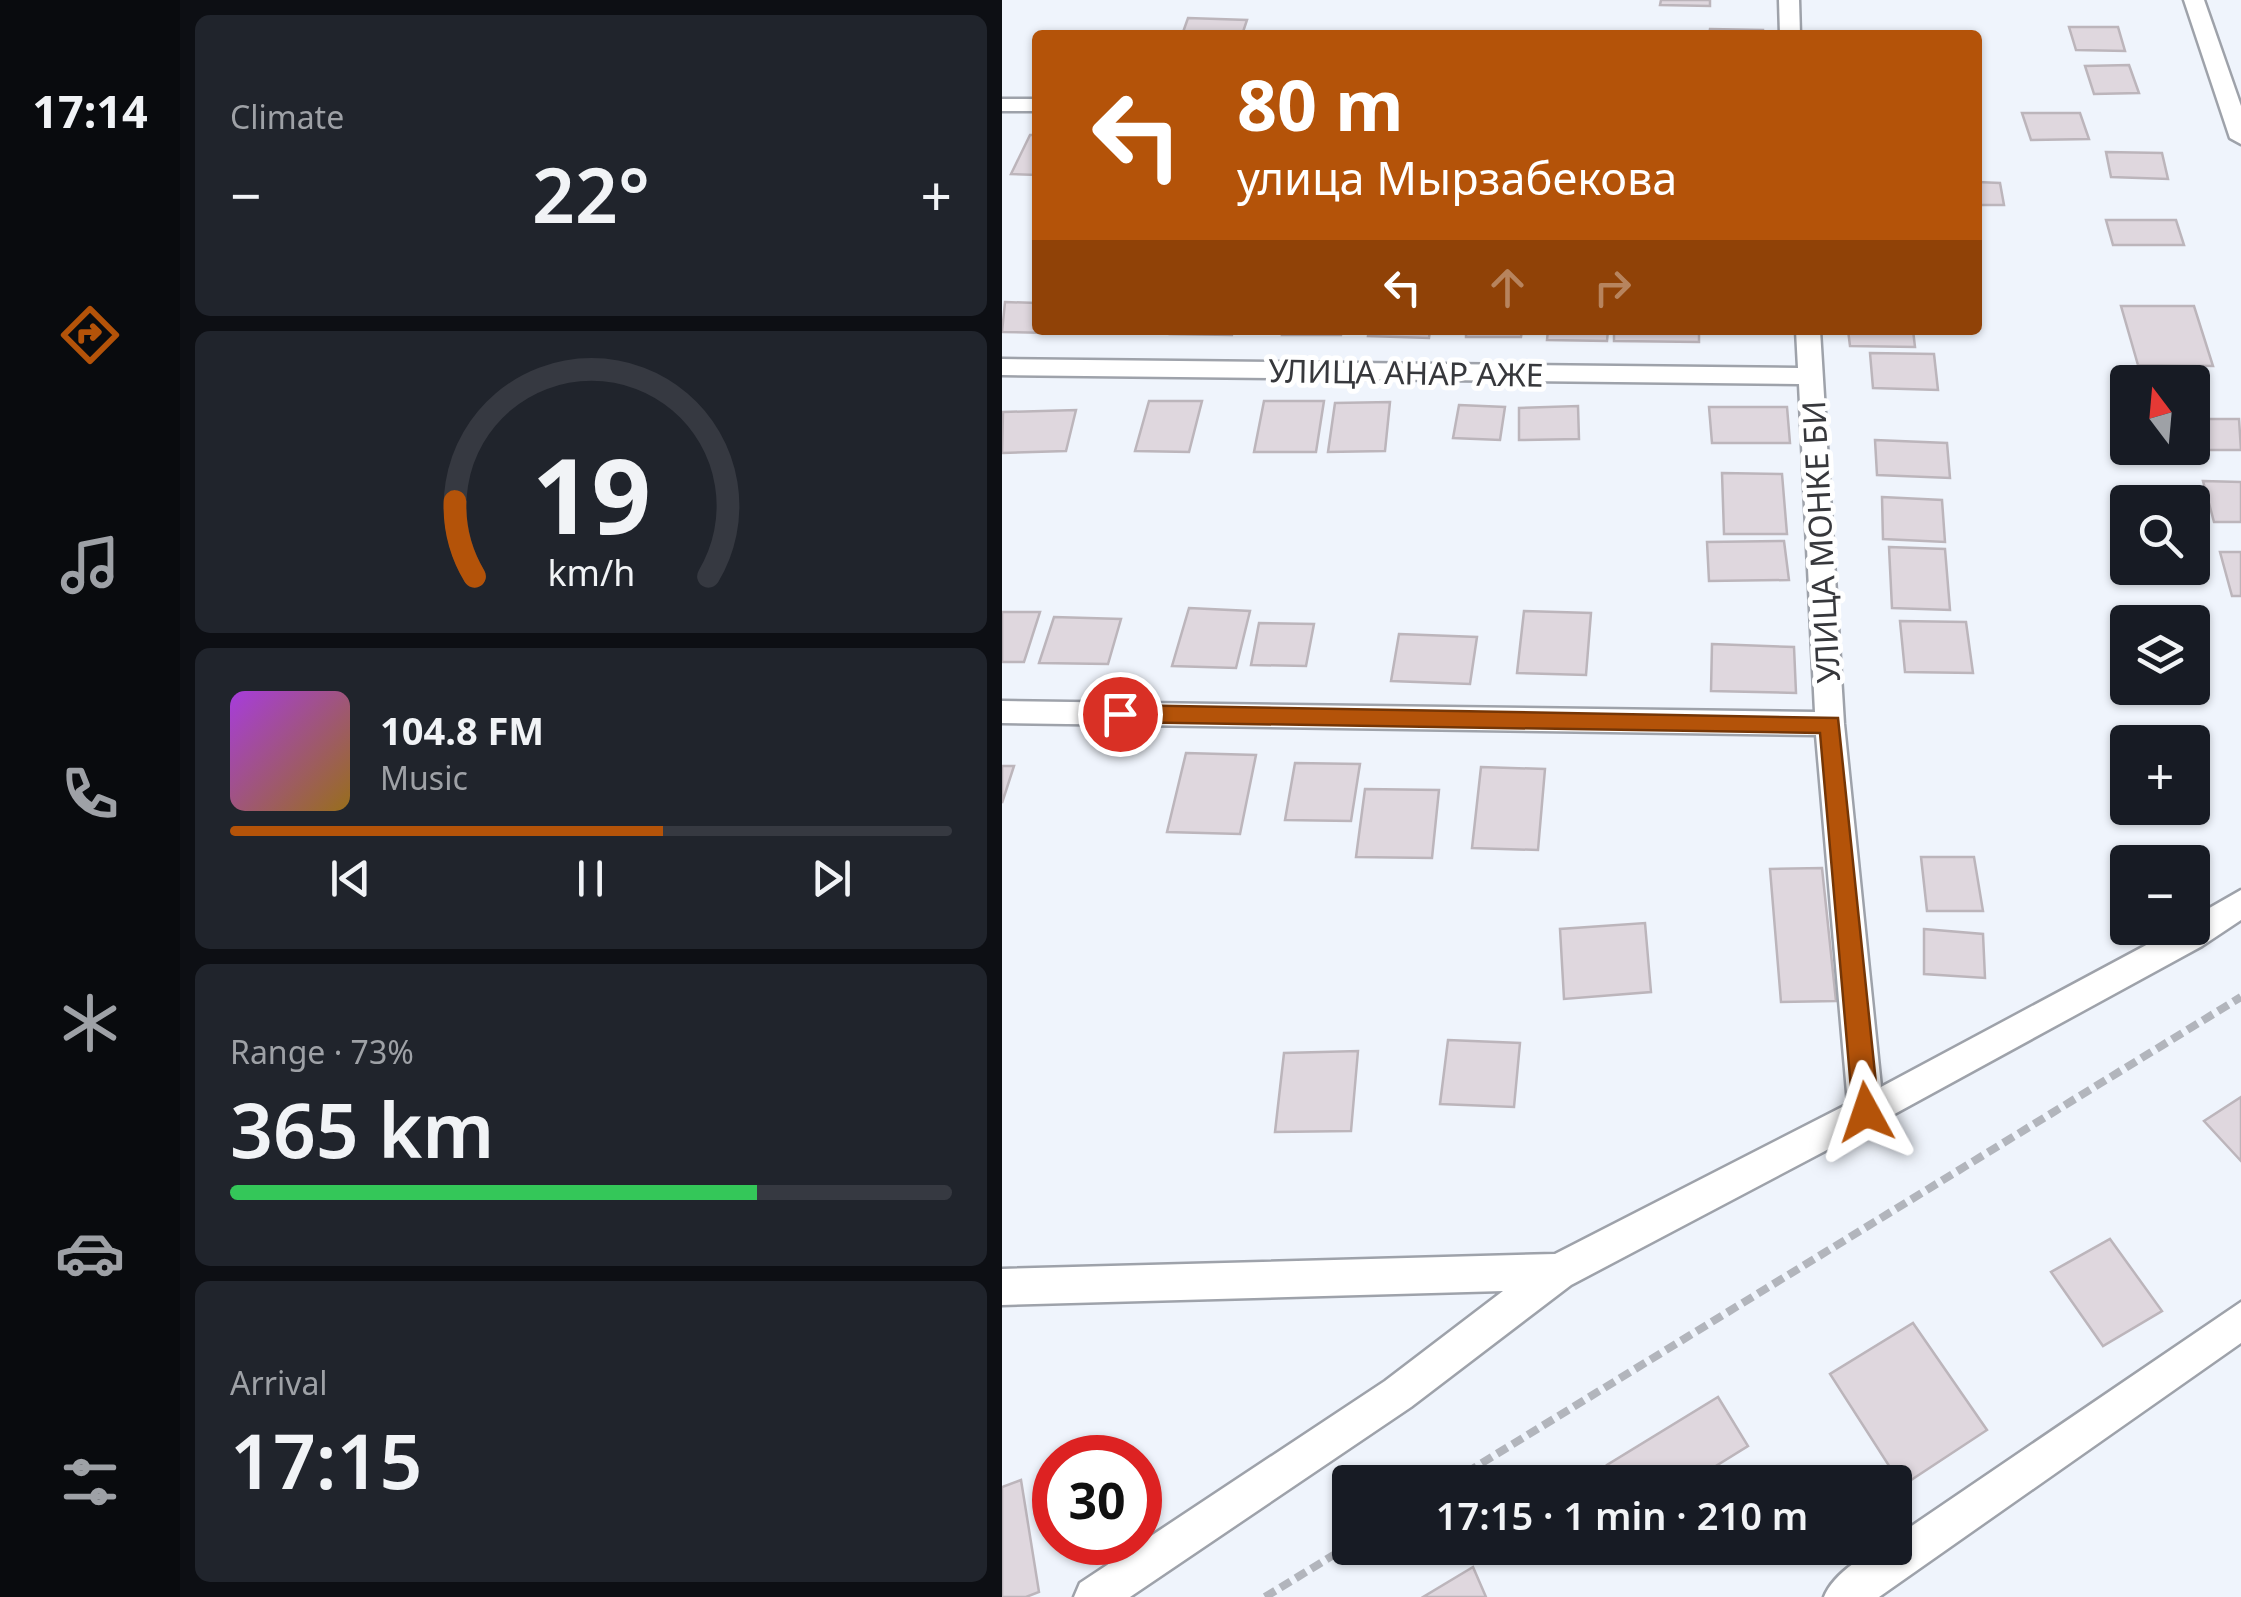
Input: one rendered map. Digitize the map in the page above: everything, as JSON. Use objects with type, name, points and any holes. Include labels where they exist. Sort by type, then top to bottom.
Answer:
[{"type":"street","points":[[1789,0],[1790,30]]},
{"type":"street","points":[[2194,0],[2240,138]]},
{"type":"street","points":[[1002,104],[1032,105]]},
{"type":"street","name":"УЛИЦА МОНКЕ БИ","points":[[1808,335],[1830,724],[1866,1112]]},
{"type":"street","name":"УЛИЦА АНАР АЖЕ","points":[[1002,367],[1811,376]]},
{"type":"street","points":[[1002,712],[1830,724]]},
{"type":"street","points":[[1094,1597],[1398,1394],[1558,1272],[1866,1112],[2191,936],[2240,902]]},
{"type":"street","points":[[1002,1288],[1558,1272]]},
{"type":"street","points":[[1844,1597],[2240,1320]]},
{"type":"path","points":[[1479,1465],[2240,997]]},
{"type":"path","points":[[1265,1597],[1332,1556]]},
{"type":"building","points":[[1661,0],[1710,0],[1710,6],[1660,5]]},
{"type":"building","points":[[1188,18],[1247,20],[1244,30],[1184,30]]},
{"type":"building","points":[[2069,27],[2118,27],[2125,51],[2076,50]]},
{"type":"building","points":[[2129,65],[2139,93],[2094,94],[2085,66]]},
{"type":"building","points":[[2022,113],[2080,113],[2089,139],[2031,140]]},
{"type":"building","points":[[1030,135],[1032,135],[1032,175],[1011,174]]},
{"type":"building","points":[[2106,152],[2162,153],[2168,179],[2111,177]]},
{"type":"building","points":[[1982,182],[2000,183],[2004,205],[1982,205]]},
{"type":"building","points":[[2106,220],[2176,220],[2184,245],[2113,245]]},
{"type":"building","points":[[1005,302],[1032,303],[1032,333],[1002,332]]},
{"type":"building","points":[[2121,306],[2194,306],[2213,366],[2138,365]]},
{"type":"building","points":[[1368,335],[1429,335],[1429,338]]},
{"type":"building","points":[[1466,335],[1521,335],[1521,337]]},
{"type":"building","points":[[1548,335],[1608,335],[1607,341],[1547,340]]},
{"type":"building","points":[[1614,335],[1699,335],[1699,342],[1614,341]]},
{"type":"building","points":[[1849,335],[1914,335],[1915,347],[1850,346]]},
{"type":"building","points":[[1870,353],[1934,354],[1938,390],[1873,388]]},
{"type":"building","points":[[1149,401],[1202,401],[1189,452],[1135,451]]},
{"type":"building","points":[[1264,401],[1324,401],[1316,452],[1254,452]]},
{"type":"building","points":[[1390,402],[1385,451],[1328,452],[1335,403]]},
{"type":"building","points":[[1459,405],[1505,407],[1500,440],[1453,438]]},
{"type":"building","points":[[1578,406],[1579,439],[1519,440],[1519,408]]},
{"type":"building","points":[[1709,407],[1787,407],[1790,443],[1712,443]]},
{"type":"building","points":[[1076,410],[1066,451],[1002,453],[1003,412]]},
{"type":"building","points":[[2210,419],[2239,419],[2241,450],[2210,450]]},
{"type":"building","points":[[1875,440],[1947,443],[1950,478],[1877,475]]},
{"type":"building","points":[[1722,473],[1782,474],[1787,534],[1724,534]]},
{"type":"building","points":[[2203,481],[2241,482],[2241,522],[2214,522],[2210,485]]},
{"type":"building","points":[[1882,497],[1942,500],[1945,542],[1883,539]]},
{"type":"building","points":[[1784,541],[1789,580],[1709,581],[1707,542]]},
{"type":"building","points":[[1889,547],[1945,549],[1950,610],[1892,608]]},
{"type":"building","points":[[2220,552],[2241,552],[2241,596],[2232,596]]},
{"type":"building","points":[[1189,608],[1250,611],[1236,668],[1172,666]]},
{"type":"building","points":[[1524,611],[1591,613],[1586,675],[1517,673]]},
{"type":"building","points":[[1002,612],[1040,612],[1024,662],[1002,662]]},
{"type":"building","points":[[1054,617],[1121,619],[1108,664],[1039,663]]},
{"type":"building","points":[[1900,621],[1966,622],[1973,673],[1905,672]]},
{"type":"building","points":[[1259,623],[1314,624],[1306,666],[1251,665]]},
{"type":"building","points":[[1399,634],[1477,637],[1470,684],[1391,681]]},
{"type":"building","points":[[1712,644],[1794,647],[1796,693],[1711,691]]},
{"type":"building","points":[[1186,753],[1256,755],[1240,834],[1167,832]]},
{"type":"building","points":[[1295,763],[1360,764],[1351,821],[1285,820]]},
{"type":"building","points":[[1002,766],[1014,766],[1002,803]]},
{"type":"building","points":[[1481,767],[1545,769],[1538,850],[1472,848]]},
{"type":"building","points":[[1365,789],[1439,790],[1432,858],[1356,857]]},
{"type":"building","points":[[1921,857],[1974,857],[1983,911],[1927,911]]},
{"type":"building","points":[[1822,868],[1836,1001],[1781,1002],[1770,869]]},
{"type":"building","points":[[1645,923],[1651,992],[1564,999],[1560,929]]},
{"type":"building","points":[[1924,929],[1983,934],[1985,978],[1924,974]]},
{"type":"building","points":[[1448,1040],[1520,1043],[1514,1107],[1440,1104]]},
{"type":"building","points":[[1358,1051],[1351,1131],[1275,1132],[1284,1053]]},
{"type":"building","points":[[2241,1097],[2241,1161],[2204,1121]]},
{"type":"building","points":[[2110,1239],[2162,1311],[2103,1346],[2051,1272]]},
{"type":"building","points":[[1913,1323],[1987,1430],[1912,1479],[1912,1465],[1888,1465],[1830,1374]]},
{"type":"building","points":[[1718,1397],[1748,1446],[1717,1465],[1607,1465]]},
{"type":"building","points":[[1021,1480],[1039,1592],[1026,1597],[1002,1597],[1002,1487]]},
{"type":"building","points":[[1473,1567],[1486,1597],[1423,1597]]},
{"type":"route","points":[[1120,714],[1830,724],[1866,1112]]}]
